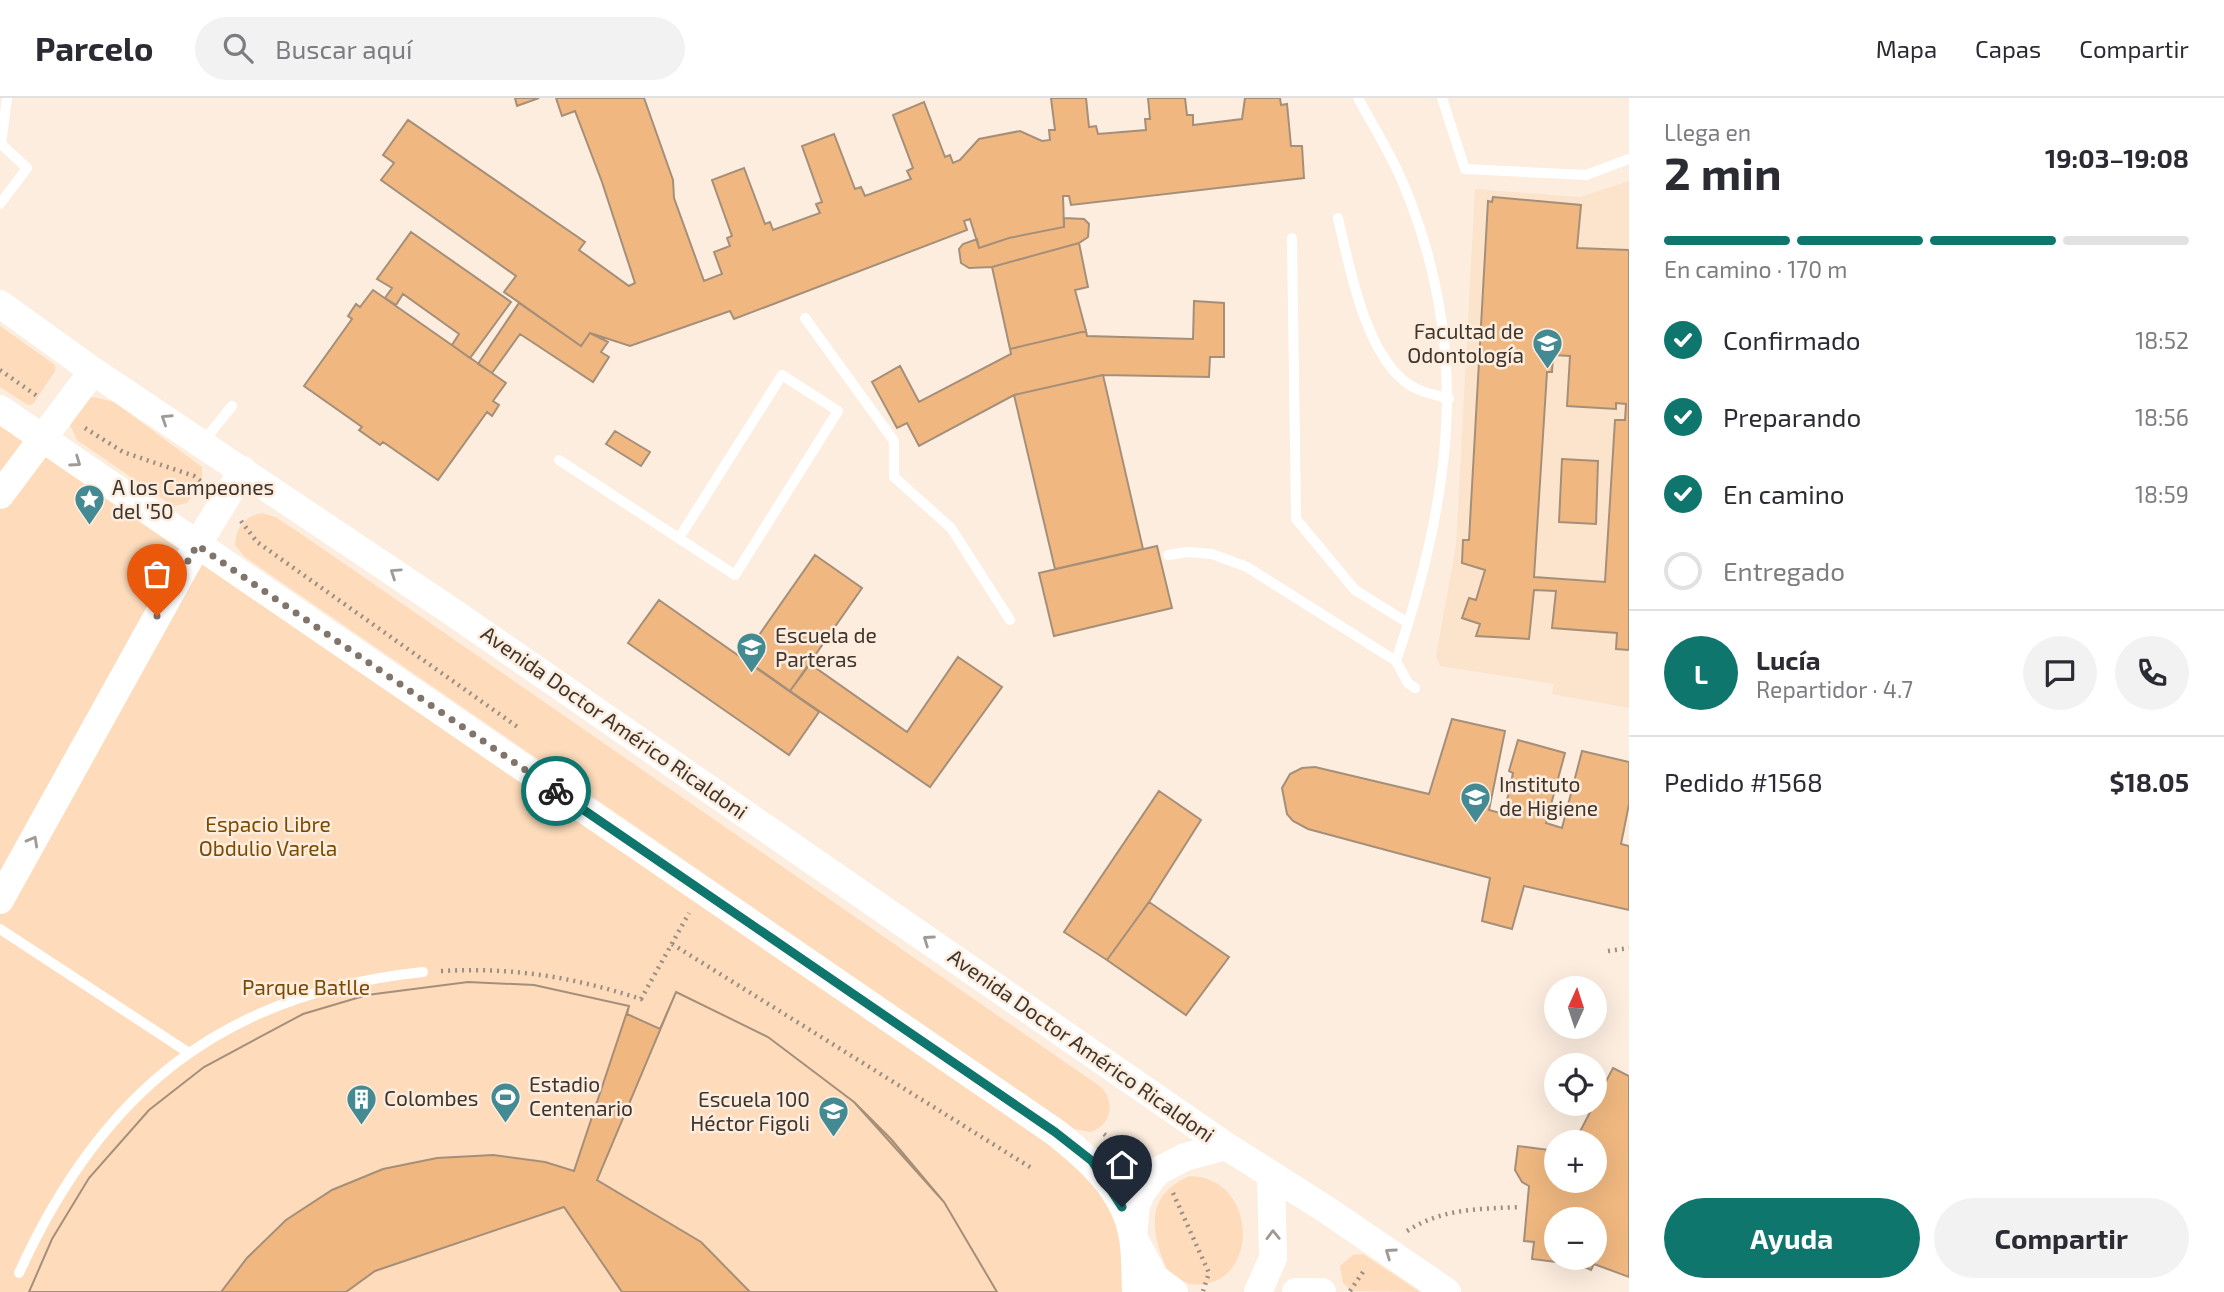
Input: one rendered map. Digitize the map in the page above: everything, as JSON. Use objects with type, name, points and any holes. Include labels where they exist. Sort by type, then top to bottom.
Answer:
[{"type":"street","name":"Avenida Doctor Américo Ricaldoni","points":[[0,304],[93,371],[243,470],[1226,1146],[1447,1292]]},
{"type":"street","points":[[0,495],[93,371]]},
{"type":"street","points":[[0,409],[1055,1132],[1092,1161],[1112,1189],[1155,1278],[1174,1292]]},
{"type":"street","points":[[0,900],[197,545],[243,470]]},
{"type":"street","points":[[1136,1292],[1133,1237],[1136,1206],[1141,1192],[1157,1171],[1185,1157],[1226,1146]]},
{"type":"street","points":[[1258,1292],[1273,1258],[1270,1175]]},
{"type":"street","points":[[1296,1292],[1322,1292]]},
{"type":"lane","points":[[0,204],[27,168],[1,144],[7,98]]},
{"type":"lane","points":[[1358,98],[1403,181],[1434,274],[1446,340],[1448,399],[1437,511],[1409,623],[1396,660]]},
{"type":"lane","points":[[1442,98],[1465,169],[1586,174],[1629,159]]},
{"type":"lane","points":[[1338,218],[1357,304],[1376,340],[1395,371],[1412,387],[1448,399]]},
{"type":"lane","points":[[1292,238],[1296,519],[1355,590],[1409,623]]},
{"type":"lane","points":[[805,318],[894,441],[894,477],[951,528],[1010,620]]},
{"type":"lane","points":[[559,460],[735,575],[838,411],[782,375],[679,538]]},
{"type":"lane","points":[[202,443],[232,406]]},
{"type":"lane","points":[[1168,555],[1188,552],[1212,554],[1247,567],[1396,660],[1408,683],[1415,688]]},
{"type":"lane","points":[[0,929],[189,1053]]},
{"type":"lane","points":[[19,1273],[42,1222],[65,1183],[105,1129],[145,1088],[189,1053],[231,1026],[312,992],[373,977],[423,972]]},
{"type":"path","points":[[423,972],[538,972],[597,985],[641,999],[701,890]]},
{"type":"path","points":[[672,944],[1033,1168]]},
{"type":"path","points":[[1608,951],[1629,948]]},
{"type":"path","points":[[1422,1222],[1454,1210],[1520,1207]]},
{"type":"shaded area","name":"Facultad de Odontología","points":[[1629,181],[1629,708],[1552,694],[1554,684],[1440,666],[1436,656],[1456,545],[1475,189],[1580,197]]},
{"type":"green space","points":[[0,326],[55,365],[55,371],[33,404],[28,405],[0,387]]},
{"type":"green space","points":[[93,397],[114,402],[202,467],[202,482],[187,503],[173,506],[77,440],[70,425],[84,400]]},
{"type":"green space","name":"Parque Batlle","points":[[0,409],[1112,1189],[1136,1292],[0,1292]]},
{"type":"green space","points":[[262,513],[275,517],[294,529],[1101,1087],[1110,1106],[1103,1124],[1091,1132],[1074,1129],[245,557],[235,545],[237,533],[246,520]]},
{"type":"green space","points":[[1190,1176],[1213,1182],[1230,1195],[1240,1213],[1243,1234],[1239,1254],[1230,1271],[1213,1282],[1190,1284],[1177,1278],[1167,1269],[1158,1246],[1155,1221],[1160,1200],[1177,1183]]},
{"type":"green space","points":[[1363,1254],[1420,1292],[1352,1291],[1343,1283],[1340,1266],[1353,1255]]},
{"type":"building","points":[[515,98],[539,98],[517,106]]},
{"type":"building","points":[[556,98],[644,98],[673,180],[674,198],[704,281],[722,274],[714,252],[730,246],[727,238],[732,236],[712,180],[744,168],[765,224],[770,222],[773,230],[820,213],[816,204],[822,202],[802,146],[834,134],[855,189],[861,187],[865,196],[911,179],[907,171],[913,168],[893,115],[924,102],[945,157],[950,155],[953,163],[960,160],[979,139],[1020,131],[1042,141],[1050,140],[1049,130],[1055,130],[1051,98],[1086,98],[1089,127],[1096,126],[1098,134],[1146,130],[1145,119],[1150,119],[1148,98],[1185,98],[1187,115],[1193,115],[1193,125],[1242,119],[1245,98],[1280,98],[1281,105],[1287,104],[1291,146],[1302,146],[1304,178],[1071,205],[1069,196],[1063,196],[1064,227],[1009,238],[979,248],[970,219],[964,221],[967,230],[734,319],[730,311],[630,346],[590,333],[581,346],[504,292],[516,276],[381,180],[394,163],[383,155],[408,120],[585,242],[579,250],[629,286],[635,283],[602,182],[575,111],[562,116]]},
{"type":"building","points":[[1493,197],[1581,205],[1577,248],[1629,250],[1629,650],[1616,649],[1617,633],[1552,628],[1556,591],[1534,590],[1529,639],[1476,636],[1480,624],[1462,618],[1469,598],[1476,600],[1485,570],[1462,563],[1463,540],[1469,540],[1488,201],[1492,202]],"holes":[[[1553,355],[1570,356],[1567,406],[1616,409],[1616,403],[1626,404],[1625,420],[1615,420],[1605,582],[1534,577],[1547,372],[1552,372]]]},
{"type":"building","points":[[1064,218],[1084,219],[1089,224],[1088,237],[1079,243],[992,267],[969,268],[961,263],[959,249],[963,244],[977,239],[979,248],[1009,238],[1064,227]]},
{"type":"building","points":[[411,232],[511,302],[470,358],[452,345],[459,334],[403,294],[396,305],[385,298],[392,288],[377,279]]},
{"type":"building","points":[[1079,243],[1088,287],[1075,290],[1086,331],[1010,349],[992,267]]},
{"type":"building","points":[[373,290],[506,383],[493,401],[499,405],[492,416],[487,412],[438,480],[383,442],[380,445],[359,430],[362,427],[304,386],[352,319],[348,316],[356,304],[360,307]]},
{"type":"building","points":[[1194,301],[1224,303],[1224,357],[1210,357],[1209,377],[1103,375],[1014,395],[919,446],[907,423],[897,428],[872,382],[900,366],[919,402],[1011,354],[1010,349],[1086,331],[1087,336],[1193,339]]},
{"type":"building","points":[[519,303],[581,346],[590,333],[608,342],[601,352],[609,357],[593,382],[520,334],[492,373],[478,364]]},
{"type":"building","points":[[1103,375],[1143,549],[1055,569],[1014,395]]},
{"type":"building","points":[[615,431],[650,452],[641,466],[606,444]]},
{"type":"building","points":[[1562,459],[1598,461],[1596,524],[1559,522]]},
{"type":"building","points":[[1157,546],[1172,608],[1054,636],[1039,573]]},
{"type":"building","points":[[815,555],[862,588],[790,691],[743,658]]},
{"type":"building","points":[[659,600],[819,712],[789,755],[628,643]]},
{"type":"building","points":[[958,657],[1002,687],[930,787],[790,691],[810,664],[907,732]]},
{"type":"building","points":[[1452,719],[1505,731],[1489,810],[1504,814],[1513,773],[1509,771],[1518,740],[1565,753],[1546,823],[1562,828],[1582,751],[1629,762],[1629,804],[1621,844],[1629,846],[1629,910],[1524,886],[1512,929],[1482,921],[1490,878],[1308,829],[1293,821],[1287,814],[1282,788],[1290,774],[1302,768],[1315,767],[1429,794]]},
{"type":"building","points":[[1159,791],[1201,820],[1149,902],[1107,960],[1064,932]]},
{"type":"building","points":[[1149,902],[1229,957],[1186,1015],[1107,960]]},
{"type":"building","name":"Estadio Centenario","points":[[468,982],[534,985],[629,1006],[627,1014],[660,1029],[676,992],[768,1037],[854,1102],[891,1139],[944,1202],[997,1292],[622,1292],[564,1207],[375,1271],[346,1292],[29,1292],[52,1239],[89,1178],[149,1110],[204,1067],[303,1014],[367,995]]},
{"type":"building","name":"Colombes","points":[[468,982],[534,985],[629,1006],[574,1171],[545,1162],[493,1155],[437,1158],[383,1169],[332,1190],[286,1220],[247,1258],[221,1292],[29,1292],[52,1239],[89,1178],[149,1110],[204,1067],[303,1014],[367,995]]},
{"type":"building","points":[[676,992],[768,1037],[854,1102],[944,1202],[997,1292],[750,1292],[701,1242],[597,1180]]},
{"type":"building","points":[[1613,1068],[1629,1076],[1629,1277],[1607,1269],[1607,1207],[1544,1207],[1544,1260],[1532,1259],[1534,1242],[1524,1241],[1529,1186],[1522,1182],[1515,1170],[1518,1146],[1544,1149],[1544,1193],[1607,1193],[1607,1130],[1581,1130],[1588,1116],[1607,1116],[1607,1080]]},
{"type":"way so far","points":[[157,616],[197,545],[556,791]]},
{"type":"place","name":"Facultad de Odontología","points":[[1547,371]]},
{"type":"place","name":"A los Campeones del '50","points":[[89,527]]},
{"type":"place","name":"Escuela de Parteras","points":[[752,675]]},
{"type":"place","name":"Instituto de Higiene","points":[[1476,824]]},
{"type":"place","name":"Estadio Centenario","points":[[506,1124]]},
{"type":"place","name":"Colombes","points":[[361,1126]]},
{"type":"place","name":"Escuela 100 Héctor Figoli","points":[[833,1139]]},
{"type":"route","points":[[556,791],[1055,1132],[1092,1161],[1122,1207]]},
{"type":"park label","name":"Espacio Libre Obdulio Varela","points":[[268,837]]}]
